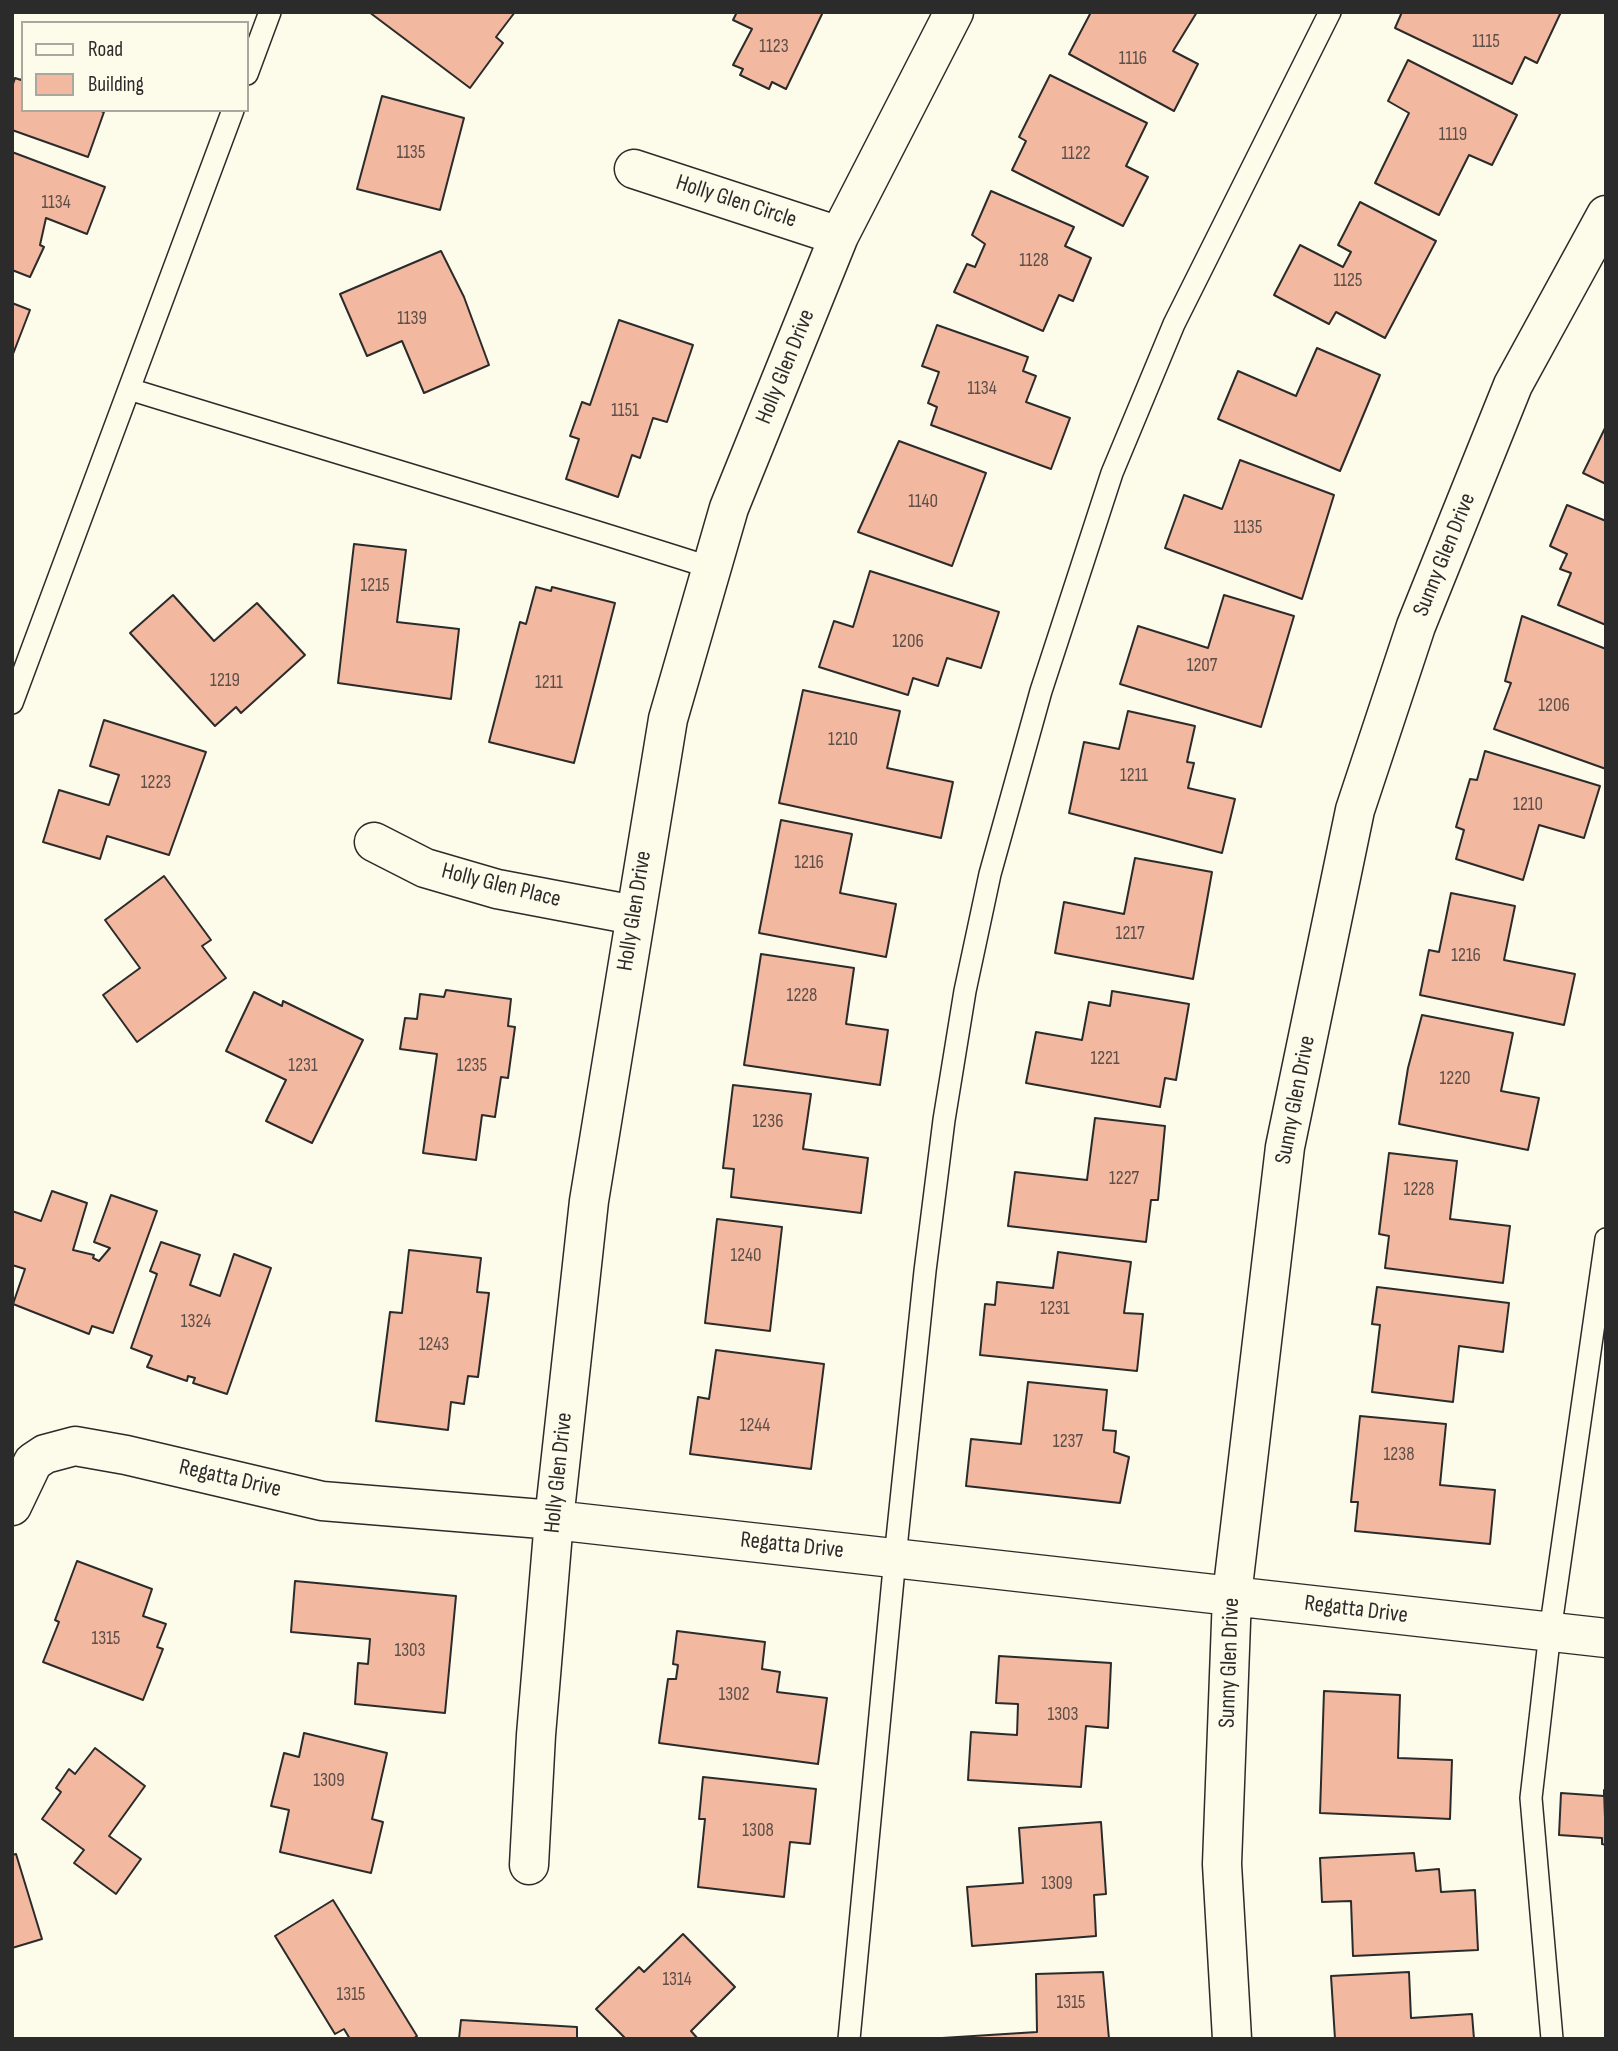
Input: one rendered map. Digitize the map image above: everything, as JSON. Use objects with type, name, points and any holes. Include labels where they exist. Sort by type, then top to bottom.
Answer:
[{"type":"street","name":"Holly Glen Drive","points":[[529,1865],[554,1520],[589,1201],[668,719],[729,508],[839,236],[954,12]]},
{"type":"street","name":"Holly Glen Circle","points":[[634,169],[839,236]]},
{"type":"street","name":"Sunny Glen Drive","points":[[1232,2039],[1222,1864],[1231,1595],[1285,1147],[1354,810],[1416,626],[1513,385],[1606,215]]},
{"type":"street","name":"Holly Glen Place","points":[[374,842],[425,868],[497,889],[634,915]]},
{"type":"street","name":"Regatta Drive","points":[[12,1506],[33,1462],[45,1454],[75,1446],[126,1455],[322,1501],[554,1520],[1606,1639]]},
{"type":"lane","points":[[248,71],[270,12]]},
{"type":"lane","points":[[849,2039],[925,1271],[944,1120],[965,991],[990,874],[1041,691],[1112,473],[1174,324],[1329,12]]},
{"type":"lane","points":[[12,703],[232,112]]},
{"type":"lane","points":[[129,389],[512,503],[712,568]]},
{"type":"lane","points":[[1552,2039],[1531,1798],[1550,1632],[1606,1239]]},
{"type":"building","points":[[369,12],[515,12],[496,37],[503,43],[470,88]]},
{"type":"building","points":[[737,12],[823,12],[786,89],[772,82],[769,89],[740,75],[743,69],[733,65],[752,29],[733,20]]},
{"type":"building","points":[[1087,12],[1197,12],[1173,51],[1198,64],[1174,111],[1069,54],[1090,14]]},
{"type":"building","points":[[1402,12],[1561,12],[1537,63],[1525,57],[1512,84],[1395,28]]},
{"type":"building","points":[[1408,60],[1517,115],[1492,165],[1469,155],[1439,215],[1375,183],[1409,113],[1388,101]]},
{"type":"building","points":[[1050,75],[1147,123],[1126,166],[1148,177],[1123,226],[1012,170],[1026,141],[1019,137]]},
{"type":"building","points":[[15,78],[21,80],[21,112],[104,112],[88,157],[12,130],[12,87]]},
{"type":"building","points":[[382,96],[464,118],[440,210],[357,189]]},
{"type":"building","points":[[12,152],[105,187],[87,234],[46,218],[40,245],[44,247],[30,277],[12,270]]},
{"type":"building","points":[[991,191],[1074,227],[1065,246],[1091,258],[1073,301],[1059,295],[1043,331],[954,292],[967,264],[975,267],[985,244],[972,235]]},
{"type":"building","points":[[1360,202],[1436,241],[1385,338],[1336,312],[1329,324],[1274,295],[1300,245],[1343,267],[1351,252],[1338,245]]},
{"type":"building","points":[[441,251],[464,297],[489,365],[424,393],[402,341],[367,356],[340,294]]},
{"type":"building","points":[[12,303],[30,310],[13,354],[12,354]]},
{"type":"building","points":[[619,320],[693,345],[667,422],[653,418],[640,458],[632,455],[618,497],[566,479],[579,439],[570,436],[582,402],[590,405]]},
{"type":"building","points":[[937,325],[1028,357],[1023,371],[1036,376],[1026,402],[1070,418],[1051,469],[931,425],[937,407],[928,403],[939,372],[922,366]]},
{"type":"building","points":[[1317,348],[1380,375],[1340,471],[1218,419],[1238,371],[1296,396]]},
{"type":"building","points":[[1606,426],[1606,484],[1583,473]]},
{"type":"building","points":[[899,441],[986,473],[952,566],[858,532]]},
{"type":"building","points":[[1240,460],[1334,495],[1302,599],[1165,548],[1184,495],[1222,509]]},
{"type":"building","points":[[1567,505],[1606,521],[1606,625],[1558,605],[1571,573],[1560,569],[1567,554],[1550,546]]},
{"type":"building","points":[[354,544],[406,550],[397,622],[459,629],[451,699],[338,683]]},
{"type":"building","points":[[870,571],[999,612],[981,668],[947,658],[938,686],[913,678],[908,695],[819,667],[834,621],[853,627]]},
{"type":"building","points":[[536,587],[551,591],[552,587],[615,603],[574,763],[489,742],[520,622],[526,624]]},
{"type":"building","points":[[173,595],[214,641],[257,603],[305,655],[241,713],[236,707],[215,726],[130,633]]},
{"type":"building","points":[[1224,595],[1294,616],[1261,727],[1120,684],[1138,626],[1208,648]]},
{"type":"building","points":[[1522,616],[1606,649],[1606,769],[1494,729],[1511,683],[1505,681]]},
{"type":"building","points":[[803,690],[900,711],[887,768],[953,782],[941,838],[779,803]]},
{"type":"building","points":[[1128,711],[1195,726],[1187,762],[1194,763],[1188,788],[1235,799],[1222,853],[1069,813],[1084,742],[1119,749]]},
{"type":"building","points":[[104,720],[206,752],[169,855],[107,836],[100,859],[43,842],[59,790],[109,805],[119,775],[90,766]]},
{"type":"building","points":[[1485,751],[1600,786],[1584,838],[1539,825],[1523,880],[1456,859],[1464,830],[1456,827],[1470,779],[1477,780]]},
{"type":"building","points":[[781,820],[852,834],[840,893],[896,904],[886,957],[759,933]]},
{"type":"building","points":[[1135,858],[1212,872],[1193,979],[1055,953],[1064,902],[1124,914]]},
{"type":"building","points":[[164,876],[211,940],[202,946],[226,978],[137,1042],[103,995],[140,968],[105,920]]},
{"type":"building","points":[[1451,893],[1515,906],[1504,960],[1575,974],[1564,1025],[1420,995],[1429,950],[1439,952]]},
{"type":"building","points":[[761,954],[854,968],[846,1024],[888,1030],[880,1085],[744,1065]]},
{"type":"building","points":[[446,990],[511,999],[508,1026],[515,1027],[508,1078],[501,1077],[495,1117],[482,1115],[476,1160],[423,1153],[437,1054],[400,1049],[405,1018],[417,1019],[420,994],[444,997]]},
{"type":"building","points":[[1112,991],[1189,1004],[1176,1080],[1165,1078],[1160,1107],[1026,1083],[1036,1032],[1082,1040],[1089,1002],[1110,1006]]},
{"type":"building","points":[[254,992],[282,1006],[283,1001],[363,1040],[312,1143],[266,1121],[286,1080],[226,1051]]},
{"type":"building","points":[[1422,1015],[1513,1033],[1501,1091],[1539,1098],[1528,1150],[1399,1124],[1408,1068]]},
{"type":"building","points":[[733,1085],[811,1094],[803,1149],[868,1158],[861,1213],[731,1197],[734,1169],[723,1168]]},
{"type":"building","points":[[1095,1118],[1165,1126],[1158,1200],[1151,1200],[1146,1242],[1008,1226],[1015,1172],[1087,1180]]},
{"type":"building","points":[[1389,1153],[1457,1161],[1450,1219],[1510,1226],[1503,1283],[1385,1268],[1389,1236],[1379,1234]]},
{"type":"building","points":[[52,1191],[87,1203],[73,1250],[94,1255],[93,1258],[99,1261],[110,1248],[94,1242],[111,1195],[157,1211],[113,1333],[92,1326],[89,1334],[13,1304],[25,1269],[12,1265],[12,1211],[41,1221]]},
{"type":"building","points":[[717,1219],[782,1227],[770,1331],[705,1323]]},
{"type":"building","points":[[161,1242],[200,1255],[190,1285],[220,1296],[234,1254],[271,1268],[227,1394],[193,1383],[195,1378],[188,1376],[187,1381],[147,1367],[152,1356],[131,1348],[157,1274],[150,1271]]},
{"type":"building","points":[[409,1250],[481,1258],[477,1292],[489,1293],[478,1377],[468,1376],[464,1404],[451,1402],[448,1430],[376,1421],[390,1312],[402,1313]]},
{"type":"building","points":[[1058,1252],[1131,1262],[1124,1313],[1143,1314],[1137,1371],[980,1355],[985,1304],[995,1305],[997,1282],[1053,1288]]},
{"type":"building","points":[[1377,1287],[1509,1303],[1503,1352],[1459,1346],[1453,1402],[1372,1392],[1380,1325],[1372,1324]]},
{"type":"building","points":[[716,1350],[824,1364],[811,1469],[690,1454],[698,1397],[709,1399]]},
{"type":"building","points":[[1028,1382],[1107,1390],[1103,1430],[1116,1431],[1114,1452],[1129,1457],[1120,1503],[966,1486],[971,1439],[1021,1444]]},
{"type":"building","points":[[1360,1416],[1446,1424],[1440,1485],[1495,1490],[1490,1544],[1355,1531],[1358,1502],[1351,1502]]},
{"type":"building","points":[[77,1561],[152,1589],[143,1616],[166,1624],[157,1647],[163,1649],[143,1700],[43,1662],[59,1622],[55,1620]]},
{"type":"building","points":[[295,1581],[456,1596],[445,1713],[355,1704],[358,1663],[368,1664],[370,1639],[291,1632]]},
{"type":"building","points":[[677,1631],[765,1642],[762,1669],[780,1672],[777,1692],[827,1698],[818,1764],[659,1743],[668,1679],[676,1679],[678,1665],[673,1664]]},
{"type":"building","points":[[999,1656],[1111,1663],[1108,1728],[1086,1726],[1081,1787],[968,1780],[971,1732],[1017,1735],[1018,1704],[996,1703]]},
{"type":"building","points":[[1324,1691],[1400,1695],[1398,1758],[1452,1760],[1450,1819],[1320,1813]]},
{"type":"building","points":[[304,1733],[387,1753],[372,1819],[383,1822],[371,1873],[280,1852],[289,1810],[271,1806],[284,1753],[299,1757]]},
{"type":"building","points":[[95,1748],[145,1786],[109,1836],[141,1859],[116,1894],[74,1863],[84,1850],[42,1819],[61,1792],[56,1788],[69,1769],[75,1774]]},
{"type":"building","points":[[703,1777],[816,1789],[810,1844],[790,1842],[784,1897],[698,1887],[705,1819],[699,1819]]},
{"type":"building","points":[[1604,1790],[1606,1845],[1602,1844],[1602,1838],[1559,1835],[1561,1793],[1604,1796]]},
{"type":"building","points":[[1101,1822],[1106,1894],[1094,1895],[1096,1936],[972,1946],[967,1887],[1023,1883],[1019,1828]]},
{"type":"building","points":[[1414,1853],[1416,1871],[1439,1869],[1441,1892],[1475,1890],[1478,1950],[1353,1956],[1351,1901],[1322,1902],[1320,1858]]},
{"type":"building","points":[[16,1854],[42,1939],[12,1948],[12,1855]]},
{"type":"building","points":[[333,1900],[417,2036],[413,2039],[350,2039],[344,2029],[335,2034],[275,1936]]},
{"type":"building","points":[[683,1934],[735,1987],[691,2031],[698,2039],[626,2039],[596,2009],[639,1967],[644,1972]]},
{"type":"building","points":[[1103,1972],[1109,2039],[926,2039],[1037,2032],[1036,1974]]},
{"type":"building","points":[[1409,1972],[1411,2018],[1472,2014],[1474,2039],[1335,2039],[1331,1976]]},
{"type":"building","points":[[461,2020],[577,2027],[577,2039],[459,2039]]}]
